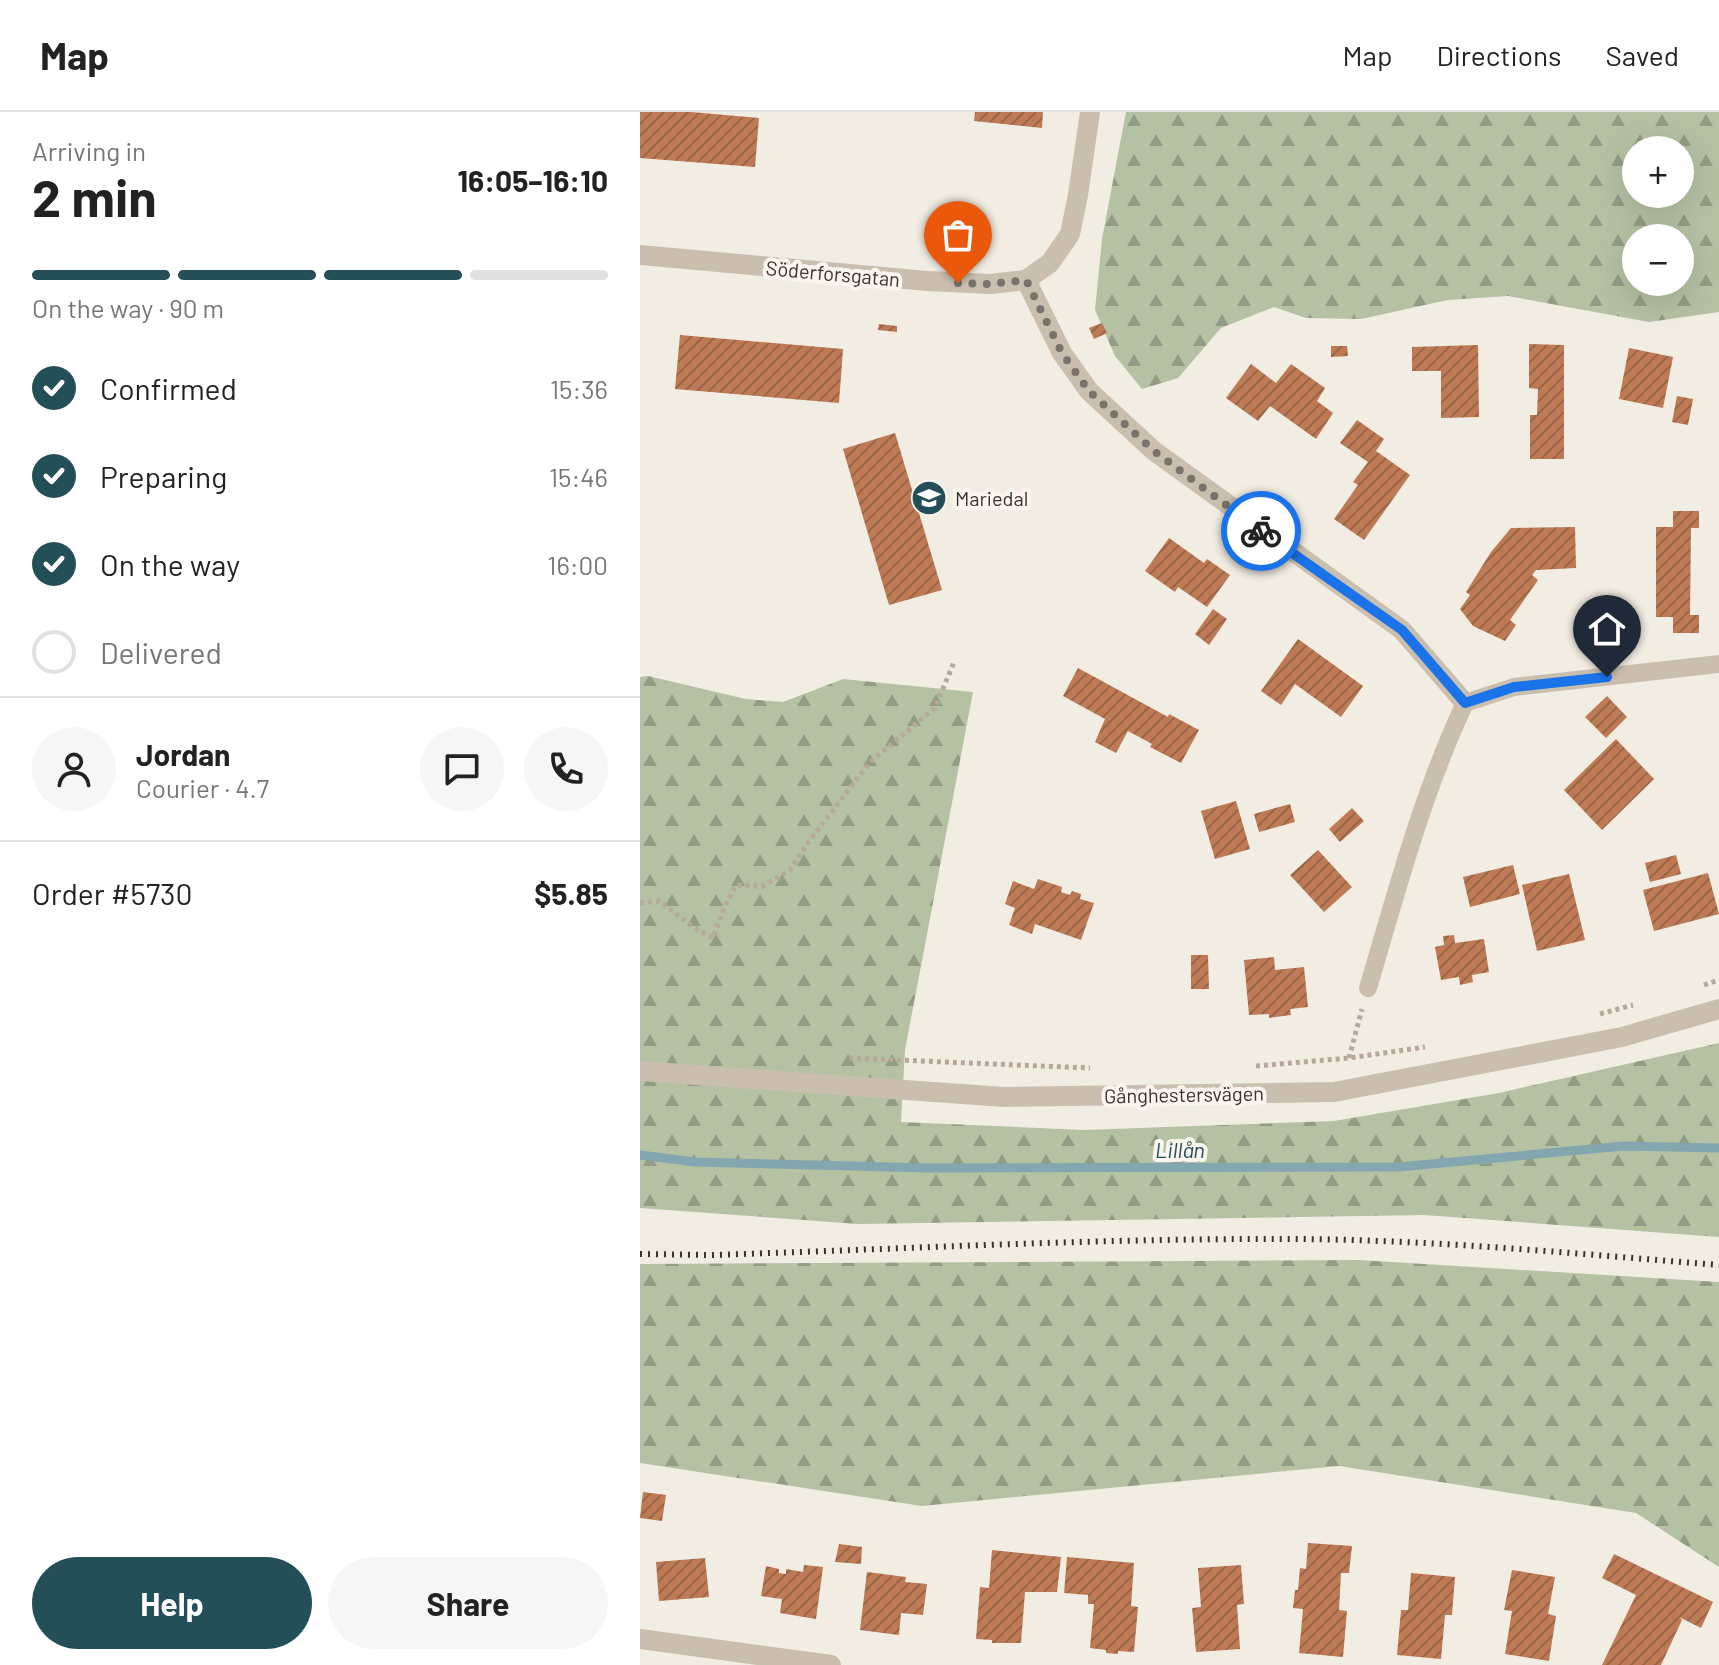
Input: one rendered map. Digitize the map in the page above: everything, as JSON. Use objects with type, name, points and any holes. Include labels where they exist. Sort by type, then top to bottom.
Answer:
[{"type":"street","points":[[1090,112],[1070,234],[1050,263],[1026,280],[1062,353],[1089,391],[1154,451],[1402,630],[1465,703]]},
{"type":"street","name":"Söderforsgatan","points":[[640,255],[927,281],[990,284],[1026,280]]},
{"type":"street","name":"Gånghestersvägen","points":[[640,1071],[1004,1097],[1334,1092],[1622,1037],[1719,1009]]},
{"type":"street","points":[[640,1639],[831,1665]]},
{"type":"lane","points":[[1368,988],[1417,822],[1442,751],[1465,703],[1514,687],[1719,664]]},
{"type":"path","points":[[640,903],[659,901],[713,938],[736,885],[763,886],[790,870],[870,762],[935,708],[954,662]]},
{"type":"path","points":[[1696,988],[1719,980]]},
{"type":"path","points":[[1349,1058],[1368,988]]},
{"type":"path","points":[[1586,1017],[1644,1003]]},
{"type":"path","points":[[1242,1067],[1349,1058],[1438,1045]]},
{"type":"path","points":[[848,1058],[1101,1069]]},
{"type":"green space","points":[[1126,112],[1719,112],[1719,312],[1649,322],[1508,296],[1448,300],[1361,319],[1306,318],[1274,307],[1221,328],[1178,378],[1142,389],[1115,356],[1095,310],[1102,239]]},
{"type":"green space","points":[[648,676],[746,699],[783,702],[843,679],[973,692],[905,1050],[901,1122],[1084,1130],[1334,1121],[1499,1093],[1719,1043],[1719,1237],[1424,1215],[858,1224],[640,1208],[640,677]]},
{"type":"green space","points":[[1359,1260],[1719,1282],[1719,1567],[1636,1513],[1339,1466],[922,1506],[640,1463],[640,1264]]},
{"type":"building","points":[[640,112],[691,112],[759,118],[755,167],[640,158]]},
{"type":"building","points":[[975,112],[1043,112],[1042,128],[974,121]]},
{"type":"building","points":[[1102,323],[1107,333],[1094,339],[1089,328]]},
{"type":"building","points":[[879,324],[897,326],[897,332],[878,330]]},
{"type":"building","points":[[680,335],[843,349],[839,403],[675,389]]},
{"type":"building","points":[[1529,344],[1564,345],[1564,459],[1530,459],[1530,415],[1537,415],[1538,389],[1529,388]]},
{"type":"building","points":[[1478,345],[1479,417],[1441,418],[1441,371],[1412,371],[1412,347]]},
{"type":"building","points":[[1331,346],[1347,346],[1348,356],[1331,357]]},
{"type":"building","points":[[1629,348],[1673,357],[1663,408],[1619,399]]},
{"type":"building","points":[[1251,364],[1276,383],[1291,364],[1325,388],[1317,401],[1333,413],[1316,439],[1270,406],[1258,421],[1226,398]]},
{"type":"building","points":[[1677,396],[1693,399],[1688,425],[1672,422]]},
{"type":"building","points":[[1357,420],[1384,439],[1376,451],[1410,475],[1364,540],[1334,519],[1358,485],[1353,482],[1368,462],[1340,443]]},
{"type":"building","points":[[895,433],[942,590],[889,605],[843,449]]},
{"type":"building","points":[[1673,511],[1699,511],[1699,528],[1691,528],[1690,615],[1699,615],[1699,633],[1673,633],[1673,617],[1656,617],[1656,527],[1673,527]]},
{"type":"building","points":[[1575,527],[1576,568],[1536,570],[1532,575],[1538,580],[1510,620],[1516,625],[1505,641],[1473,626],[1460,609],[1470,595],[1466,592],[1491,552],[1511,528]]},
{"type":"building","points":[[1169,538],[1204,563],[1207,559],[1230,575],[1207,607],[1178,587],[1175,592],[1145,571]]},
{"type":"building","points":[[1213,609],[1227,619],[1209,645],[1195,634]]},
{"type":"building","points":[[1298,639],[1363,686],[1341,717],[1295,684],[1281,705],[1261,691]]},
{"type":"building","points":[[1078,668],[1168,717],[1169,714],[1199,730],[1181,763],[1128,731],[1116,753],[1095,742],[1105,719],[1063,696]]},
{"type":"building","points":[[1607,696],[1627,717],[1606,738],[1585,717]]},
{"type":"building","points":[[1616,739],[1654,779],[1602,830],[1564,790]]},
{"type":"building","points":[[1236,801],[1250,849],[1215,859],[1201,811]]},
{"type":"building","points":[[1290,804],[1295,822],[1259,832],[1254,814]]},
{"type":"building","points":[[1352,808],[1364,821],[1340,842],[1329,829]]},
{"type":"building","points":[[1318,850],[1352,887],[1324,912],[1290,875]]},
{"type":"building","points":[[1676,855],[1681,874],[1650,882],[1645,863]]},
{"type":"building","points":[[1513,865],[1520,894],[1470,907],[1463,877]]},
{"type":"building","points":[[1708,873],[1719,914],[1654,931],[1643,890]]},
{"type":"building","points":[[1569,874],[1585,940],[1537,951],[1522,885]]},
{"type":"building","points":[[1038,879],[1062,887],[1061,892],[1081,894],[1080,899],[1094,903],[1081,940],[1035,924],[1032,934],[1009,925],[1015,908],[1005,904],[1013,881],[1034,889]]},
{"type":"building","points":[[1454,935],[1455,943],[1484,939],[1489,972],[1472,975],[1473,982],[1460,985],[1459,977],[1441,980],[1435,947],[1444,945],[1443,936]]},
{"type":"building","points":[[1191,955],[1208,955],[1209,989],[1191,989]]},
{"type":"building","points":[[1274,957],[1275,970],[1304,967],[1308,1007],[1290,1009],[1291,1015],[1269,1018],[1269,1014],[1249,1015],[1244,960]]},
{"type":"building","points":[[643,1492],[666,1495],[662,1521],[640,1518]]},
{"type":"building","points":[[1308,1543],[1352,1546],[1349,1573],[1341,1573],[1339,1610],[1347,1611],[1343,1657],[1299,1653],[1303,1609],[1293,1608],[1300,1568],[1306,1569]]},
{"type":"building","points":[[839,1544],[862,1547],[861,1564],[835,1562]]},
{"type":"building","points":[[992,1550],[1061,1557],[1057,1592],[1025,1592],[1021,1643],[992,1643],[992,1640],[976,1639],[980,1587],[989,1588]]},
{"type":"building","points":[[1614,1554],[1713,1602],[1701,1628],[1679,1617],[1682,1620],[1661,1665],[1602,1665],[1636,1595],[1602,1578]]},
{"type":"building","points":[[1067,1557],[1134,1563],[1131,1606],[1138,1607],[1134,1652],[1106,1653],[1106,1650],[1090,1648],[1094,1604],[1088,1604],[1088,1595],[1064,1593]]},
{"type":"building","points":[[705,1558],[709,1597],[659,1601],[656,1562]]},
{"type":"building","points":[[804,1565],[823,1567],[816,1619],[780,1613],[782,1599],[761,1596],[766,1566],[786,1574],[786,1569],[803,1572]]},
{"type":"building","points":[[1241,1565],[1244,1604],[1237,1605],[1240,1649],[1196,1652],[1192,1608],[1201,1607],[1198,1568]]},
{"type":"building","points":[[1512,1570],[1555,1577],[1548,1614],[1556,1616],[1549,1661],[1505,1654],[1512,1611],[1504,1610]]},
{"type":"building","points":[[867,1572],[906,1577],[905,1582],[927,1584],[923,1615],[901,1613],[899,1635],[860,1630]]},
{"type":"building","points":[[1411,1573],[1455,1577],[1452,1615],[1445,1615],[1441,1659],[1397,1655],[1401,1610],[1408,1610]]},
{"type":"waterway","name":"Lillån","points":[[640,1155],[695,1162],[929,1168],[1399,1167],[1624,1146],[1719,1148]]},
{"type":"railway","points":[[640,1254],[711,1255],[1077,1242],[1297,1239],[1456,1245],[1719,1265]]},
{"type":"way so far","points":[[958,283],[990,284],[1026,280],[1062,353],[1089,391],[1154,451],[1261,531]]},
{"type":"place","name":"Mariedal","points":[[929,498]]},
{"type":"route","points":[[1261,531],[1402,630],[1465,703],[1514,687],[1607,677]]}]
